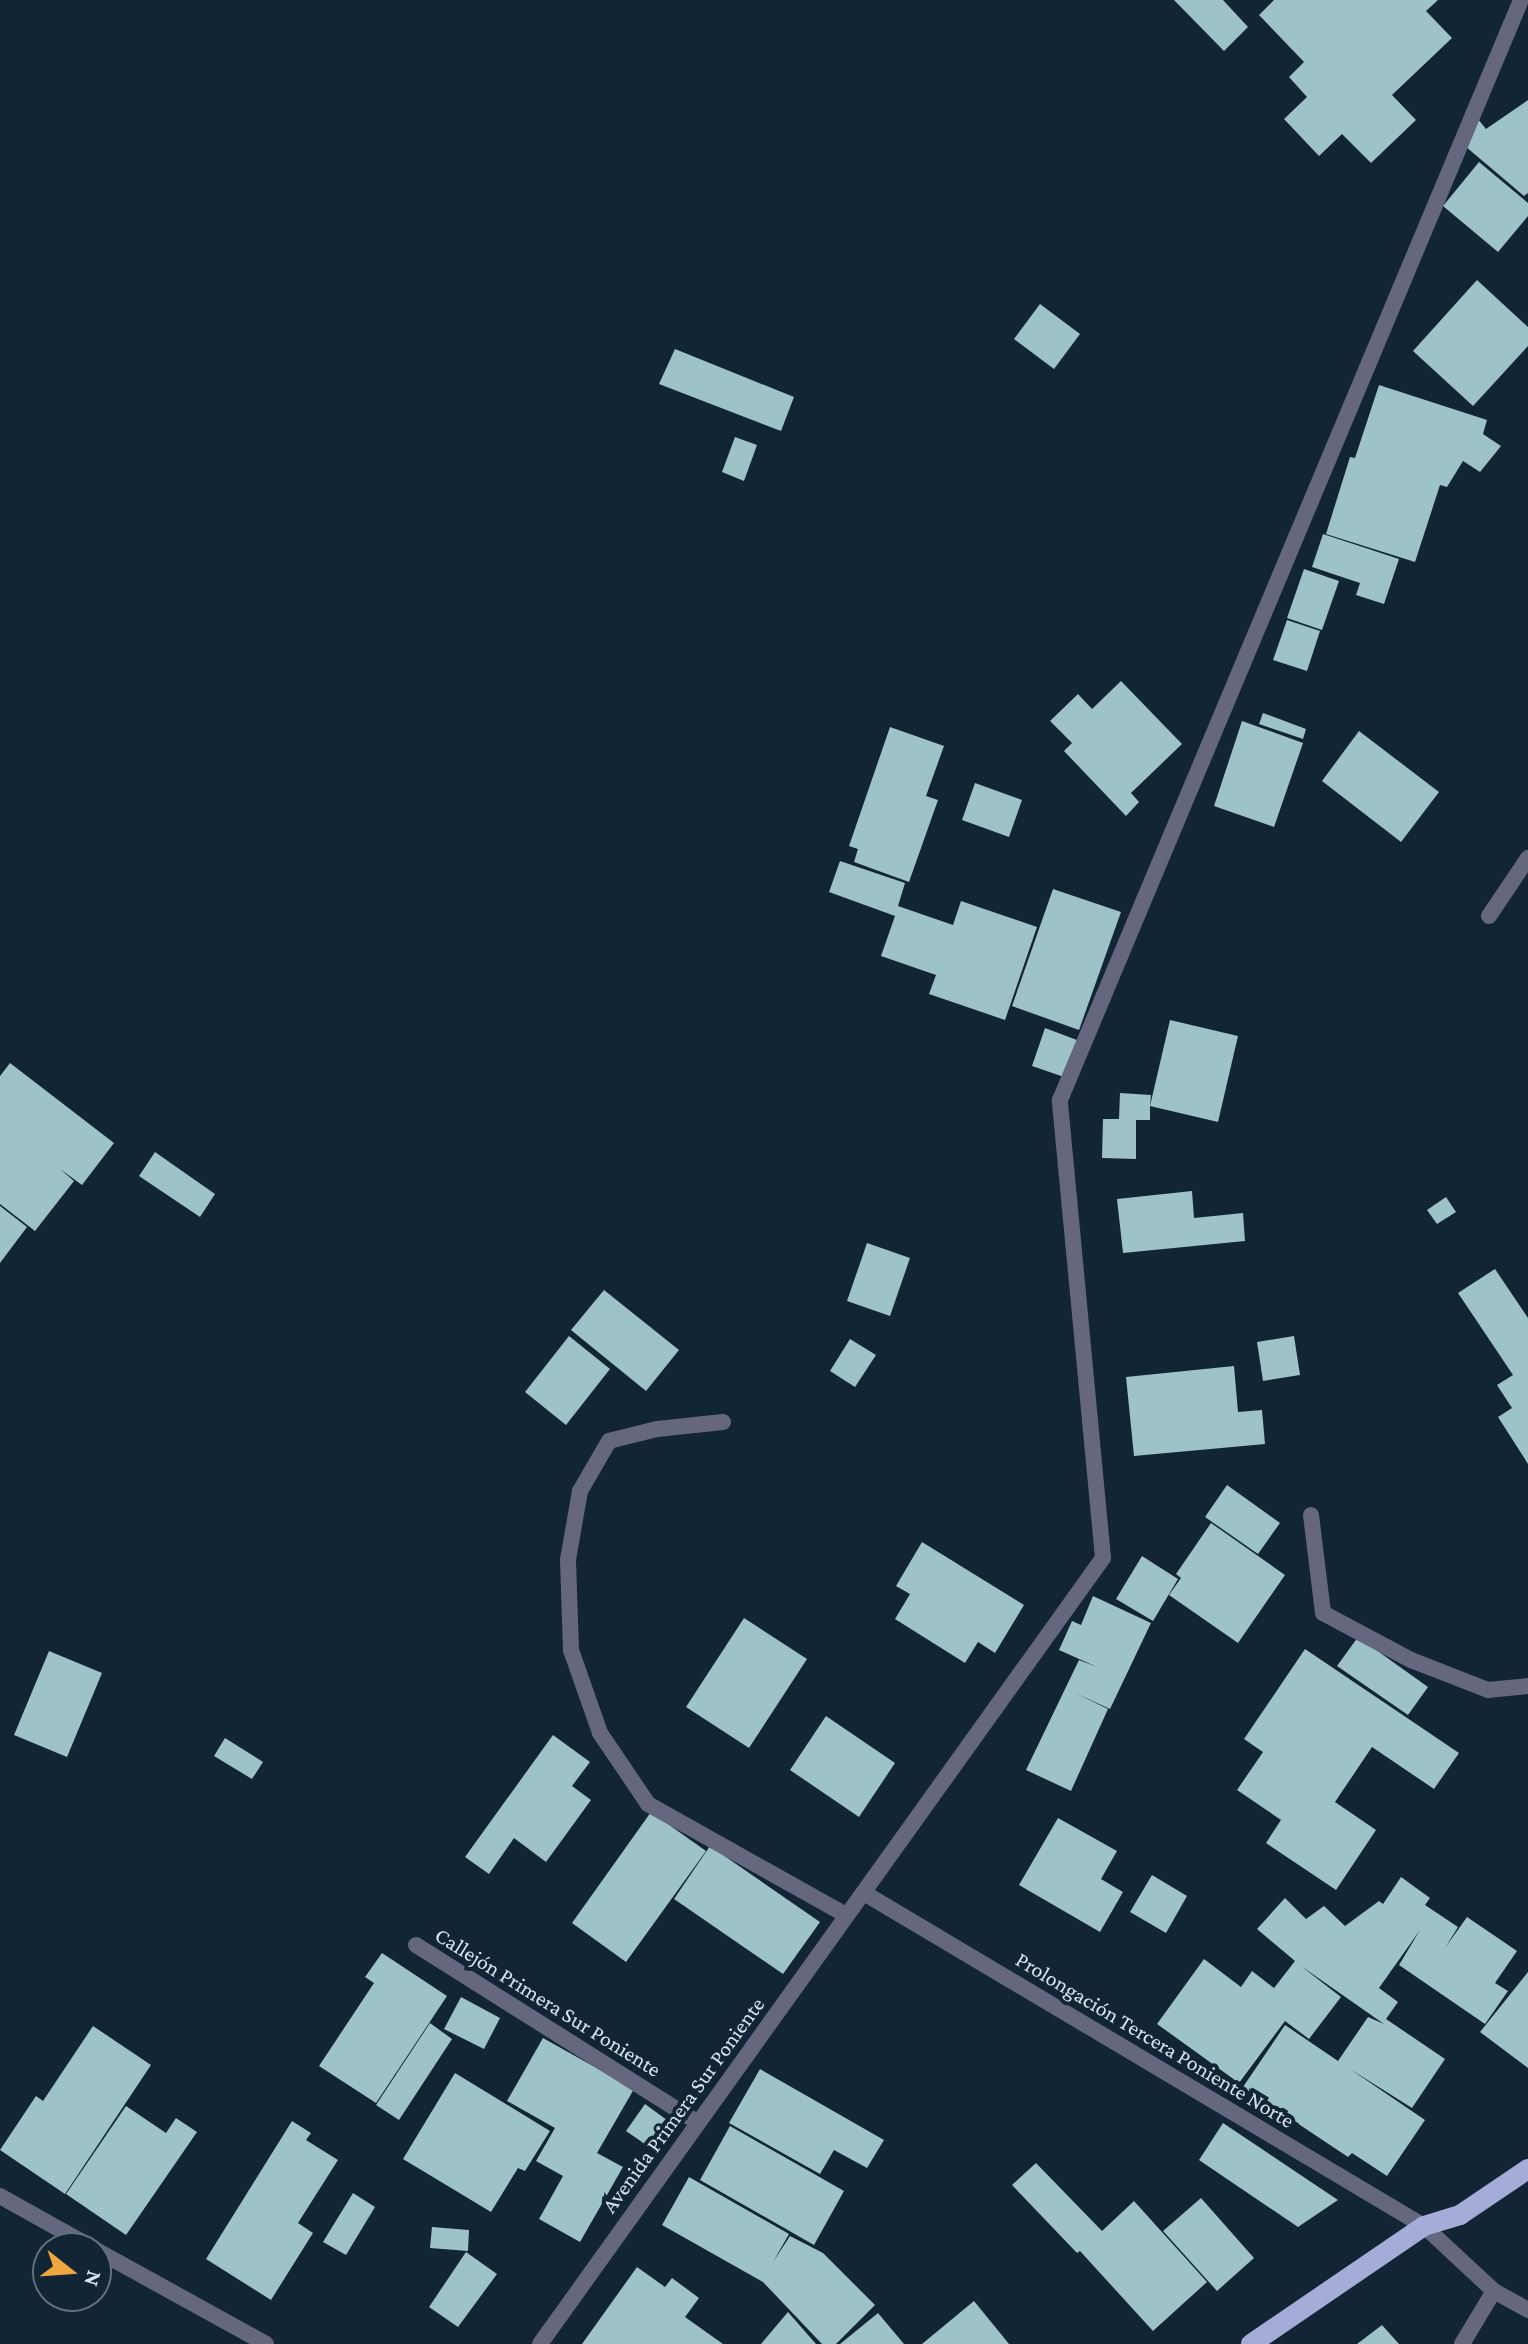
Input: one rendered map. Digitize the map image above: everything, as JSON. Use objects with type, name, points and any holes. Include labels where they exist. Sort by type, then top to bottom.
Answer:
[{"type":"main road","points":[[1251,2344],[1424,2226],[1460,2215],[1528,2169]]},
{"type":"street","name":"Avenida Primera Sur Poniente","points":[[540,2344],[1103,1558],[1060,1100],[1521,0]]},
{"type":"street","points":[[1489,916],[1528,858]]},
{"type":"street","points":[[723,1422],[657,1429],[609,1441],[580,1491],[568,1560],[571,1650],[600,1733],[648,1804],[846,1915]]},
{"type":"street","points":[[1311,1515],[1323,1613],[1411,1660],[1488,1690],[1528,1686]]},
{"type":"street","name":"Prolongación Tercera Poniente Norte","points":[[864,1893],[1424,2226],[1494,2291],[1528,2310]]},
{"type":"street","name":"Callejón Primera Sur Poniente","points":[[416,1945],[697,2122]]},
{"type":"street","points":[[0,2196],[64,2232]]},
{"type":"street","points":[[112,2259],[266,2344]]},
{"type":"street","points":[[1462,2344],[1494,2291]]},
{"type":"building","points":[[1174,0],[1223,0],[1248,27],[1224,51]]},
{"type":"building","points":[[1274,0],[1438,0],[1426,11],[1452,38],[1392,95],[1416,120],[1371,163],[1342,134],[1319,156],[1284,119],[1307,97],[1289,77],[1304,62],[1259,15]]},
{"type":"building","points":[[1528,100],[1528,193],[1524,196],[1465,146],[1478,119],[1486,129]]},
{"type":"building","points":[[1479,162],[1528,203],[1528,216],[1498,252],[1443,206]]},
{"type":"building","points":[[1477,280],[1528,327],[1528,346],[1473,406],[1413,351]]},
{"type":"building","points":[[1040,304],[1080,334],[1054,369],[1014,339]]},
{"type":"building","points":[[675,349],[794,397],[781,431],[659,384]]},
{"type":"building","points":[[1379,385],[1487,420],[1483,434],[1501,446],[1480,472],[1463,461],[1447,487],[1440,485],[1415,562],[1326,534],[1350,457],[1355,458]]},
{"type":"building","points":[[735,437],[757,445],[744,481],[722,472]]},
{"type":"building","points":[[1323,534],[1399,559],[1384,604],[1356,595],[1360,583],[1312,567]]},
{"type":"building","points":[[1304,569],[1339,581],[1322,630],[1287,618]]},
{"type":"building","points":[[1287,620],[1320,631],[1307,671],[1273,660]]},
{"type":"building","points":[[1121,681],[1182,744],[1131,793],[1139,802],[1126,816],[1064,751],[1072,743],[1050,721],[1078,694],[1092,709]]},
{"type":"building","points":[[1263,713],[1306,729],[1303,739],[1259,724]]},
{"type":"building","points":[[1242,721],[1303,743],[1274,827],[1214,806]]},
{"type":"building","points":[[890,727],[944,746],[926,796],[938,800],[909,882],[854,862],[858,849],[849,846]]},
{"type":"building","points":[[1359,731],[1439,792],[1401,842],[1322,781]]},
{"type":"building","points":[[975,783],[1022,800],[1009,837],[962,820]]},
{"type":"building","points":[[840,861],[905,883],[898,906],[953,925],[961,901],[1037,927],[1005,1020],[929,994],[936,975],[881,956],[895,916],[829,892]]},
{"type":"building","points":[[1053,889],[1121,912],[1079,1030],[1012,1006]]},
{"type":"building","points":[[1170,1020],[1238,1036],[1218,1122],[1150,1106]]},
{"type":"building","points":[[1045,1028],[1077,1040],[1064,1077],[1032,1066]]},
{"type":"building","points":[[10,1063],[114,1143],[82,1185],[60,1169],[74,1181],[35,1231],[0,1204],[0,1076]]},
{"type":"building","points":[[1120,1093],[1151,1095],[1150,1120],[1136,1120],[1136,1159],[1102,1158],[1103,1119],[1119,1119]]},
{"type":"building","points":[[155,1152],[215,1194],[200,1217],[139,1176]]},
{"type":"building","points":[[1192,1191],[1194,1218],[1243,1213],[1245,1241],[1123,1253],[1117,1199]]},
{"type":"building","points":[[1446,1197],[1456,1212],[1437,1224],[1427,1210]]},
{"type":"building","points":[[0,1206],[27,1227],[0,1263]]},
{"type":"building","points":[[867,1243],[910,1258],[890,1316],[847,1301]]},
{"type":"building","points":[[1495,1269],[1528,1318],[1528,1464],[1498,1417],[1512,1408],[1497,1385],[1513,1375],[1458,1293]]},
{"type":"building","points":[[604,1290],[679,1350],[646,1391],[571,1330]]},
{"type":"building","points":[[569,1336],[610,1369],[566,1425],[525,1392]]},
{"type":"building","points":[[1294,1336],[1300,1375],[1263,1381],[1257,1342]]},
{"type":"building","points":[[850,1339],[876,1355],[855,1387],[830,1371]]},
{"type":"building","points":[[1234,1366],[1238,1412],[1262,1410],[1265,1444],[1134,1456],[1126,1377]]},
{"type":"building","points":[[1227,1485],[1280,1523],[1258,1554],[1205,1517]]},
{"type":"building","points":[[1211,1523],[1285,1575],[1238,1643],[1169,1595],[1181,1578],[1176,1574]]},
{"type":"building","points":[[922,1542],[1024,1605],[995,1653],[978,1642],[965,1663],[895,1619],[910,1594],[896,1586]]},
{"type":"building","points":[[1142,1556],[1178,1579],[1153,1621],[1116,1599]]},
{"type":"building","points":[[1093,1596],[1151,1623],[1110,1709],[1075,1693],[1108,1709],[1071,1791],[1026,1770],[1079,1660],[1097,1667],[1059,1650],[1072,1621],[1081,1625]]},
{"type":"building","points":[[744,1618],[807,1659],[749,1748],[686,1707]]},
{"type":"building","points":[[1358,1637],[1428,1687],[1408,1715],[1337,1666]]},
{"type":"building","points":[[1305,1649],[1459,1753],[1434,1789],[1372,1747],[1335,1802],[1376,1830],[1336,1890],[1266,1843],[1281,1820],[1237,1790],[1263,1752],[1244,1739]]},
{"type":"building","points":[[49,1651],[102,1673],[67,1757],[14,1735]]},
{"type":"building","points":[[826,1716],[895,1763],[859,1817],[790,1770]]},
{"type":"building","points":[[553,1735],[590,1762],[572,1786],[591,1800],[546,1862],[514,1838],[489,1874],[465,1857]]},
{"type":"building","points":[[225,1738],[263,1762],[252,1779],[214,1756]]},
{"type":"building","points":[[651,1812],[706,1851],[626,1962],[572,1923]]},
{"type":"building","points":[[1058,1818],[1117,1851],[1101,1879],[1123,1892],[1100,1932],[1019,1885]]},
{"type":"building","points":[[710,1846],[820,1922],[783,1974],[674,1899]]},
{"type":"building","points":[[1152,1875],[1187,1896],[1166,1933],[1130,1912]]},
{"type":"building","points":[[1401,1877],[1430,1898],[1425,1905],[1458,1927],[1445,1948],[1467,1917],[1517,1951],[1495,1983],[1508,1991],[1485,2024],[1399,1965],[1420,1930],[1379,1988],[1398,2002],[1386,2019],[1445,2059],[1412,2108],[1350,2069],[1425,2120],[1387,2176],[1352,2153],[1348,2157],[1243,2087],[1285,2025],[1338,2061],[1368,2017],[1384,2024],[1301,1966],[1341,1997],[1309,2039],[1285,2021],[1239,2083],[1157,2024],[1204,1959],[1241,1987],[1252,1971],[1274,1988],[1295,1961],[1257,1929],[1285,1898],[1306,1919],[1324,1906],[1345,1926],[1379,1901],[1383,1904]]},
{"type":"building","points":[[382,1953],[447,1996],[376,2103],[319,2066],[374,1983],[365,1977]]},
{"type":"building","points":[[1528,1972],[1528,2068],[1480,2032]]},
{"type":"building","points":[[461,1997],[500,2018],[484,2049],[444,2029]]},
{"type":"building","points":[[430,2023],[452,2039],[399,2120],[376,2105]]},
{"type":"building","points":[[93,2026],[151,2065],[65,2194],[0,2150],[36,2096],[43,2101]]},
{"type":"building","points":[[543,2038],[634,2089],[597,2153],[623,2167],[580,2242],[539,2219],[563,2176],[536,2161],[555,2128],[507,2101]]},
{"type":"building","points":[[760,2069],[884,2140],[867,2168],[834,2150],[820,2174],[729,2123]]},
{"type":"building","points":[[455,2073],[550,2131],[525,2171],[518,2168],[491,2212],[403,2159]]},
{"type":"building","points":[[645,2104],[671,2123],[652,2149],[626,2131]]},
{"type":"building","points":[[126,2106],[166,2133],[176,2118],[197,2132],[126,2235],[66,2194]]},
{"type":"building","points":[[292,2121],[311,2133],[306,2140],[338,2160],[298,2223],[313,2233],[271,2300],[206,2259]]},
{"type":"building","points":[[1223,2123],[1338,2200],[1298,2227],[1199,2160]]},
{"type":"building","points":[[730,2126],[844,2191],[814,2245],[700,2180]]},
{"type":"building","points":[[1036,2163],[1102,2231],[1134,2201],[1207,2282],[1153,2331],[1080,2251],[1077,2253],[1012,2185]]},
{"type":"building","points":[[689,2177],[789,2234],[773,2262],[790,2236],[823,2253],[875,2305],[836,2344],[822,2344],[763,2282],[662,2225]]},
{"type":"building","points":[[353,2193],[375,2207],[346,2255],[323,2242]]},
{"type":"building","points":[[1201,2198],[1254,2258],[1217,2291],[1163,2231]]},
{"type":"building","points":[[432,2227],[469,2230],[468,2251],[430,2248]]},
{"type":"building","points":[[466,2252],[497,2274],[458,2327],[429,2307]]},
{"type":"building","points":[[637,2267],[665,2287],[672,2278],[699,2298],[685,2317],[723,2344],[582,2344]]},
{"type":"building","points":[[974,2301],[1009,2344],[922,2344]]},
{"type":"building","points":[[788,2312],[816,2344],[761,2344]]},
{"type":"building","points":[[878,2313],[904,2344],[840,2344]]},
{"type":"building","points":[[1382,2325],[1399,2344],[1357,2344]]}]
